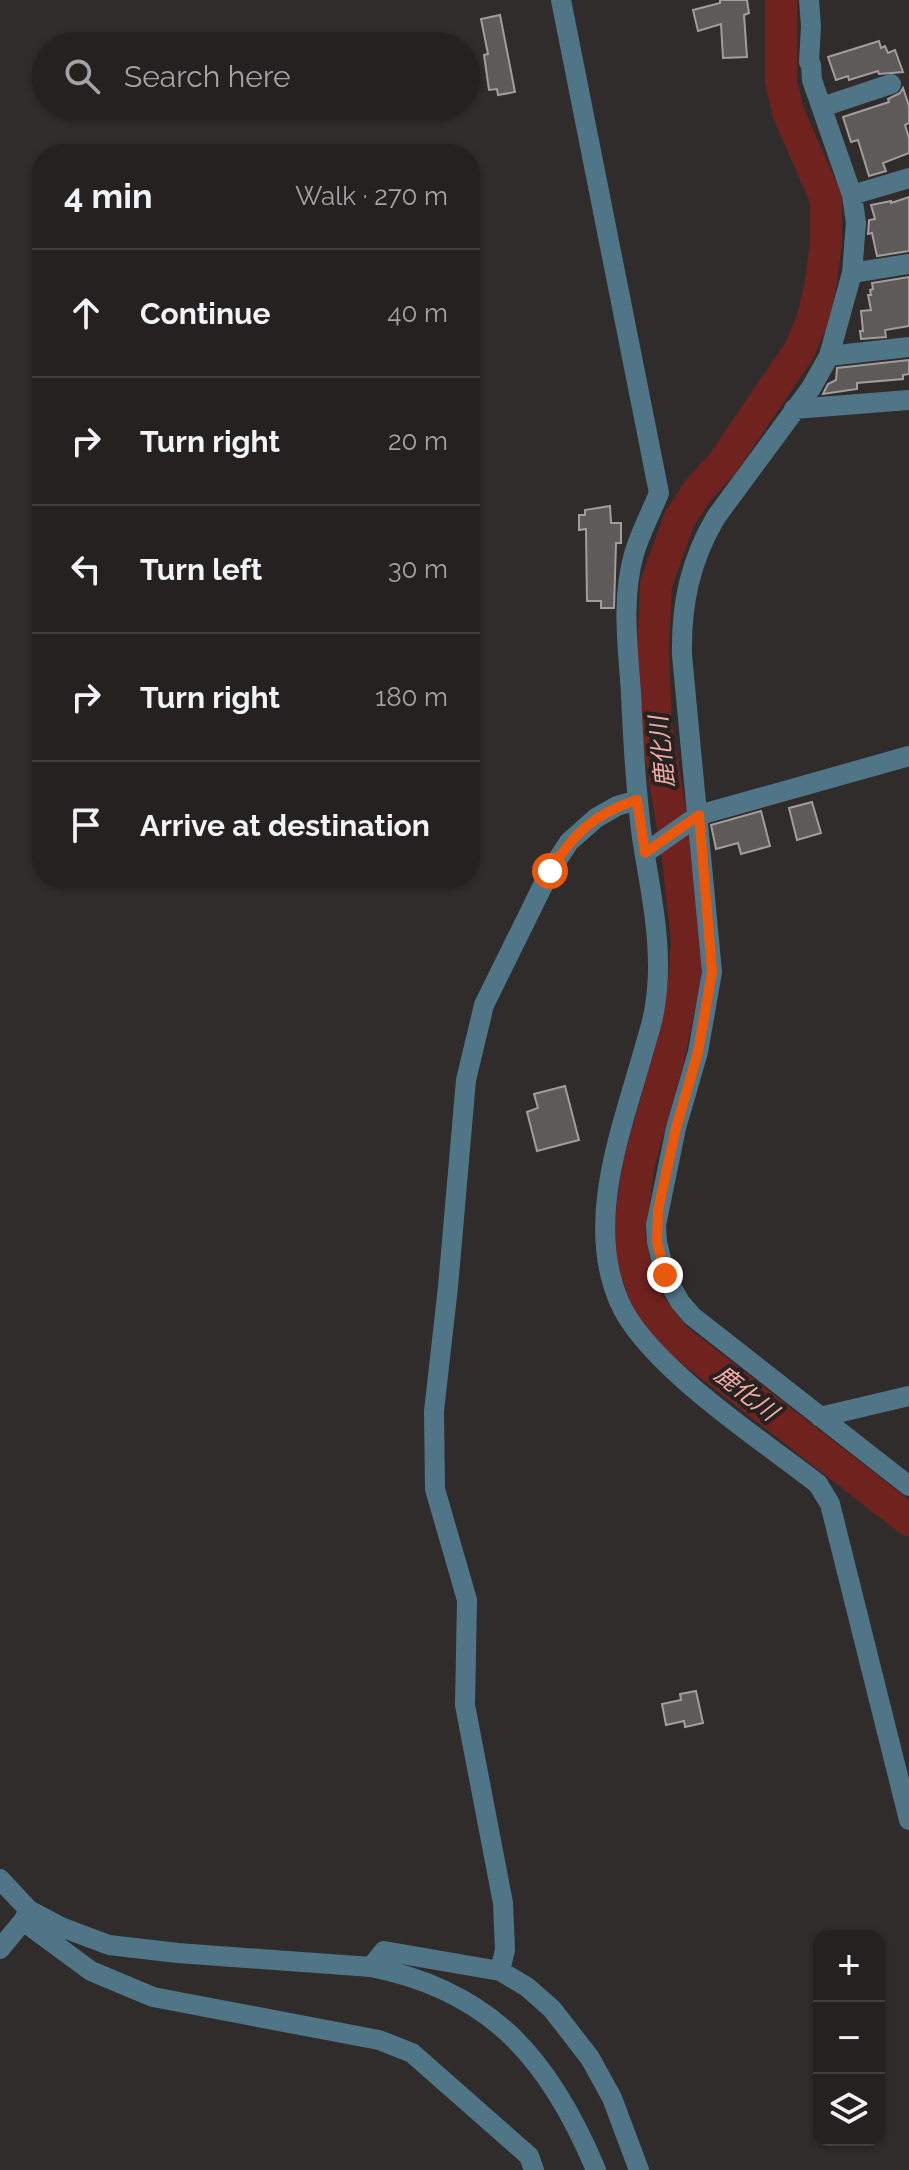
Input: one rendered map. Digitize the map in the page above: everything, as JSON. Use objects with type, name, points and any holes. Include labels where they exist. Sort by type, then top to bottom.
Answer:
[{"type":"street","points":[[561,0],[659,493],[634,555],[627,590],[637,800],[648,850],[658,939],[655,1008],[618,1141],[604,1216],[606,1259],[619,1302],[641,1337],[707,1399],[818,1484],[825,1493],[909,1820]]},
{"type":"street","points":[[809,0],[809,62],[852,195],[856,223],[852,273],[829,356],[811,388],[716,517],[703,538],[687,583],[682,655],[712,972],[698,1052],[676,1128],[658,1210],[659,1251],[670,1286],[692,1316],[909,1486]]},
{"type":"street","points":[[822,107],[891,84]]},
{"type":"street","points":[[852,195],[909,178]]},
{"type":"street","points":[[852,273],[909,264]]},
{"type":"street","points":[[829,356],[909,347]]},
{"type":"street","points":[[794,409],[909,400]]},
{"type":"street","points":[[648,850],[699,815],[909,756]]},
{"type":"street","points":[[500,1971],[505,1950],[503,1903],[465,1705],[467,1600],[435,1489],[434,1411],[466,1080],[484,1005],[550,871],[569,842],[596,818],[617,806],[637,800]]},
{"type":"street","points":[[820,1417],[909,1396]]},
{"type":"street","points":[[0,1879],[26,1915],[91,1971],[153,1997],[379,2040],[412,2053],[529,2156],[534,2170]]},
{"type":"street","points":[[0,1949],[26,1915]]},
{"type":"street","points":[[26,1915],[109,1945],[371,1967],[439,1989],[486,2014],[532,2055],[565,2103],[596,2170]]},
{"type":"street","points":[[371,1967],[384,1951],[500,1971],[527,1987],[552,2009],[590,2058],[612,2098],[639,2170]]},
{"type":"building","points":[[720,0],[747,0],[749,13],[744,15],[747,57],[723,58],[721,24],[698,31],[693,10],[720,3]]},
{"type":"building","points":[[500,15],[515,92],[498,95],[497,89],[489,90],[484,55],[488,54],[481,19]]},
{"type":"building","points":[[879,41],[881,48],[885,46],[888,53],[895,50],[903,72],[879,74],[878,71],[849,80],[848,76],[836,80],[828,57]]},
{"type":"building","points":[[903,88],[909,106],[909,123],[905,125],[909,153],[883,163],[886,171],[869,176],[858,140],[851,142],[843,117],[889,102],[888,99]]},
{"type":"building","points":[[909,197],[909,251],[877,256],[872,233],[868,234],[869,220],[875,219],[871,205]]},
{"type":"building","points":[[909,277],[909,326],[885,330],[886,337],[861,339],[861,311],[871,310],[868,295],[873,289],[872,283]]},
{"type":"building","points":[[909,360],[909,374],[903,375],[903,379],[857,383],[857,389],[823,394],[828,384],[836,380],[837,368]]},
{"type":"building","points":[[610,506],[611,523],[621,523],[621,543],[616,543],[614,608],[601,608],[601,601],[587,601],[586,529],[579,530],[579,515],[585,515],[585,510]]},
{"type":"building","points":[[812,802],[821,833],[797,840],[789,808]]},
{"type":"building","points":[[761,811],[770,846],[741,854],[738,843],[716,849],[711,825]]},
{"type":"building","points":[[565,1086],[579,1140],[537,1151],[527,1112],[538,1108],[534,1094]]},
{"type":"building","points":[[696,1691],[703,1723],[685,1727],[684,1721],[666,1725],[662,1704],[681,1700],[680,1694]]},
{"type":"waterway","name":"鹿化川","points":[[781,0],[781,82],[788,112],[826,199],[826,243],[812,321],[799,351],[723,463],[697,492],[679,520],[656,584],[653,650],[656,725],[678,858],[687,941],[684,983],[668,1060],[639,1163],[629,1234],[636,1271],[648,1303],[675,1338],[909,1520]]},
{"type":"route","points":[[550,871],[569,842],[596,818],[617,806],[637,800],[645,853],[699,815],[712,972],[698,1052],[676,1128],[658,1210],[657,1242],[665,1275]]}]
